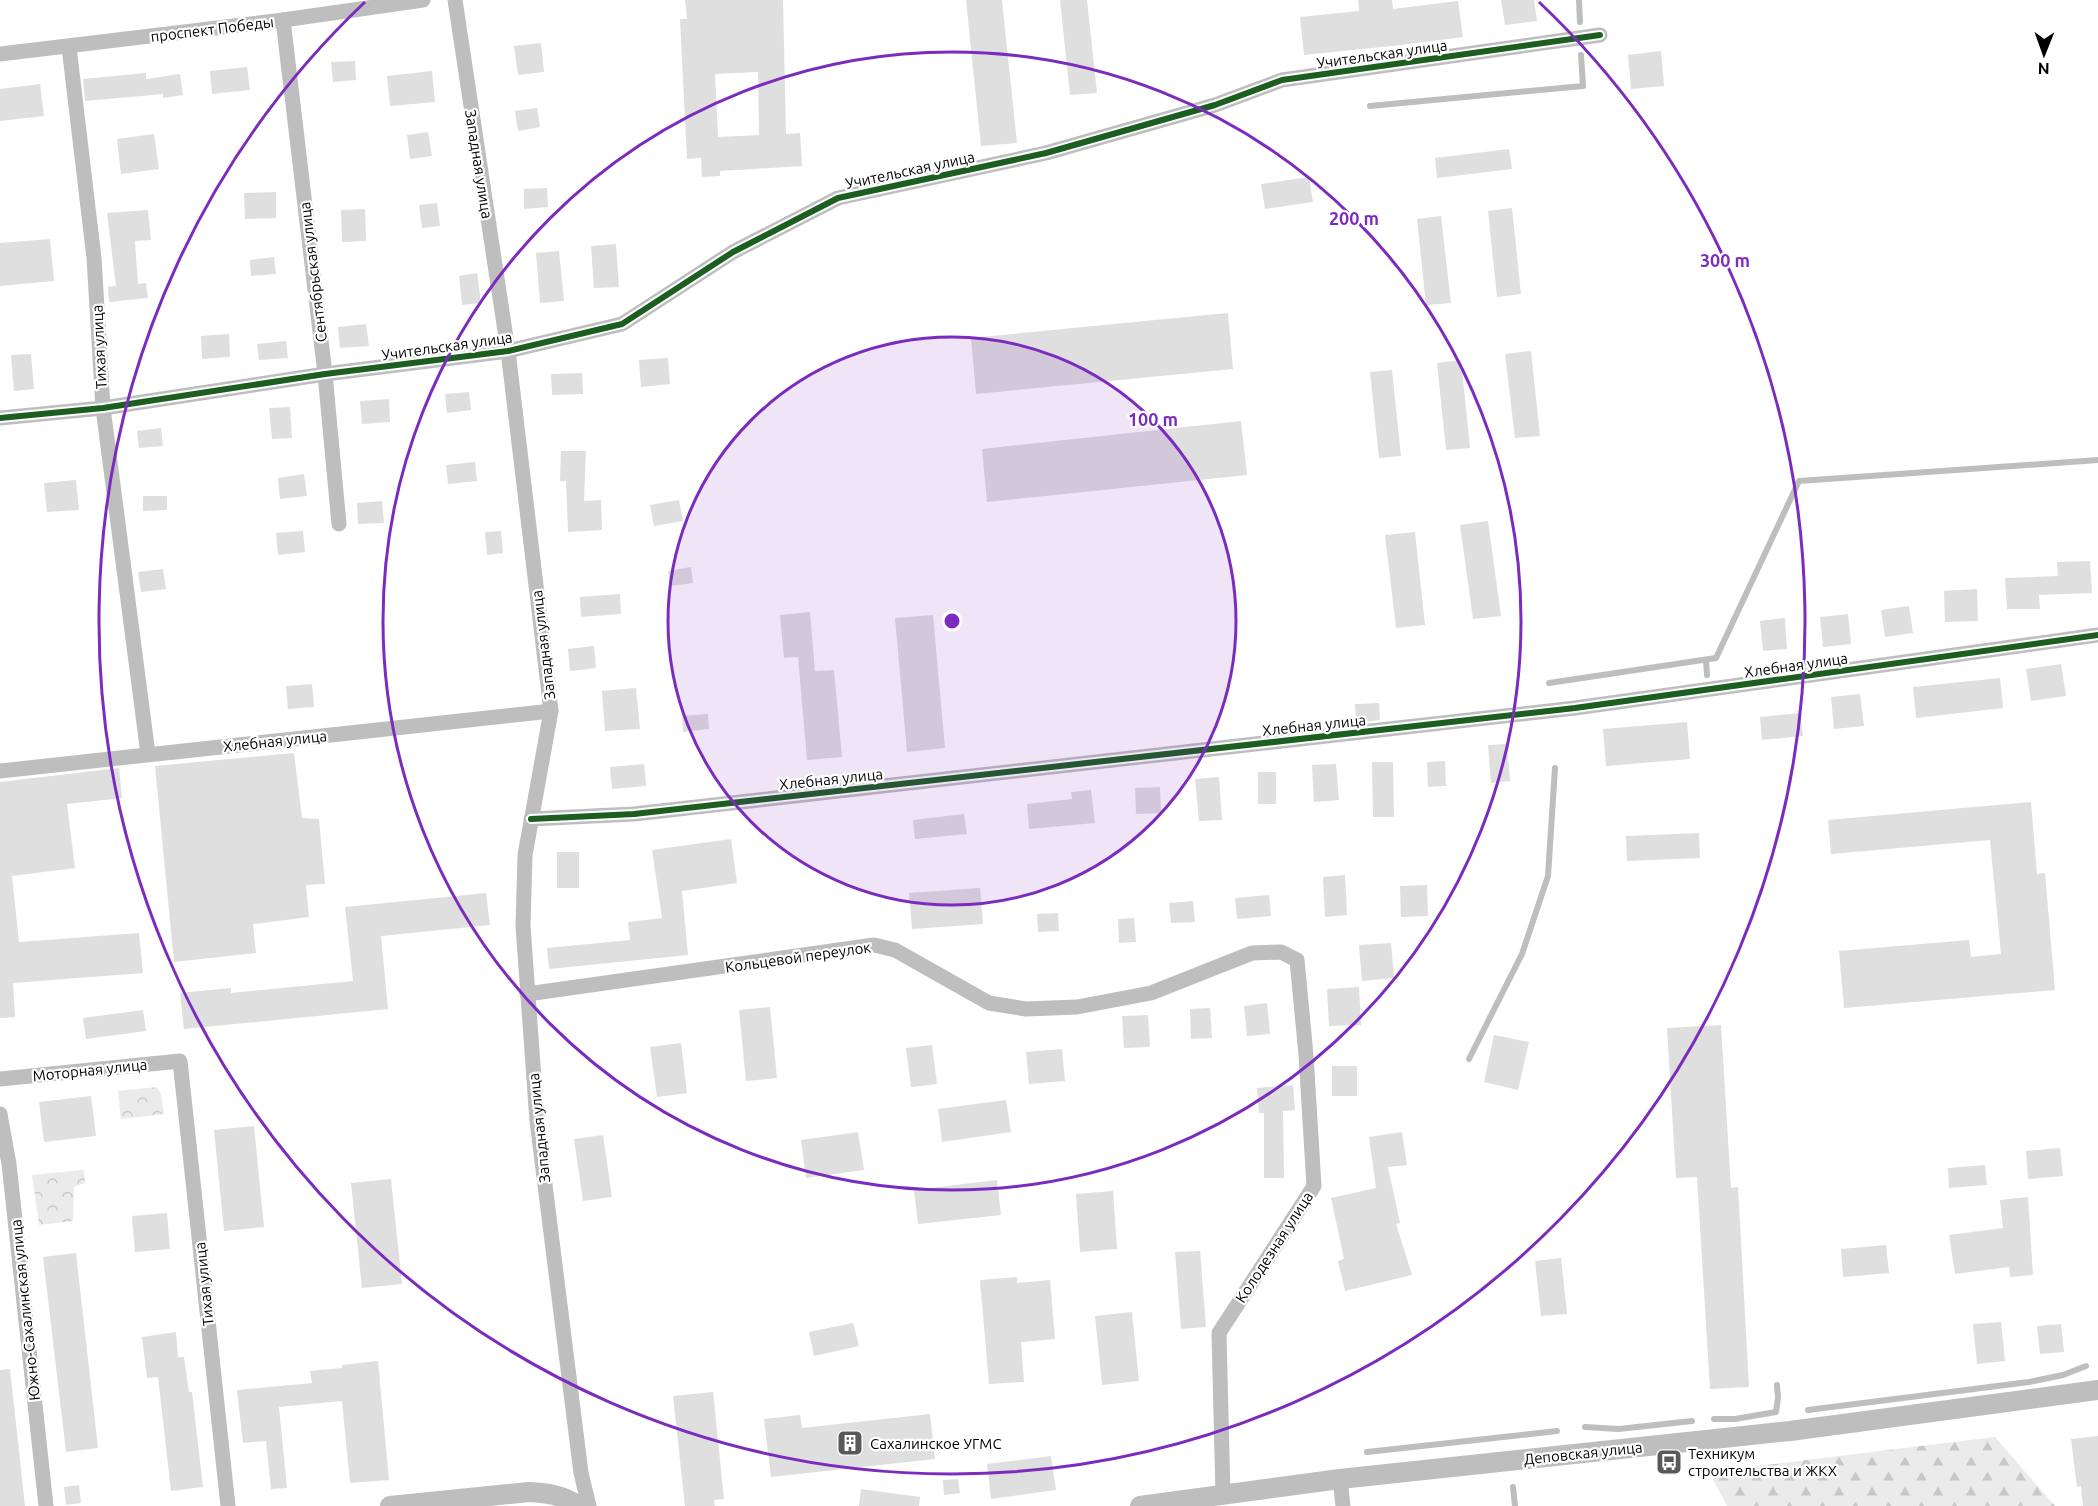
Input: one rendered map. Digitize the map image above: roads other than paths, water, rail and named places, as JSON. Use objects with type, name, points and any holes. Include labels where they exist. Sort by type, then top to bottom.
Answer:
[{"type":"street","name":"проспект Победы","points":[[0,54],[283,20],[423,0]]},
{"type":"street","name":"Западная улица","points":[[455,0],[508,351],[551,711],[525,855],[523,926],[537,1121],[581,1473],[589,1506]]},
{"type":"street","name":"Сентябрьская улица","points":[[283,20],[325,374],[339,524]]},
{"type":"street","name":"Учительская улица","points":[[0,418],[103,408],[325,374],[508,351],[622,324],[733,252],[838,198],[1047,153],[1215,105],[1282,80],[1599,35]]},
{"type":"street","name":"Тихая улица","points":[[69,47],[94,258],[103,408],[148,754]]},
{"type":"street","name":"Хлебная улица","points":[[531,819],[634,814],[1575,708],[2098,635]]},
{"type":"street","name":"Хлебная улица","points":[[0,771],[551,711]]},
{"type":"street","name":"Кольцевой переулок","points":[[527,994],[874,945],[895,951],[989,1003],[1026,1009],[1077,1007],[1151,993],[1252,953],[1281,952],[1297,960]]},
{"type":"street","name":"Колодезная улица","points":[[1223,1495],[1219,1334],[1314,1186],[1306,1055],[1297,960]]},
{"type":"street","name":"Тихая улица","points":[[180,1061],[228,1506]]},
{"type":"street","name":"Моторная улица","points":[[0,1079],[180,1061]]},
{"type":"street","name":"Южно-Сахалинская улица","points":[[0,1114],[9,1164],[46,1506]]},
{"type":"street","name":"Деповская улица","points":[[1140,1506],[1340,1479],[1790,1431],[2098,1390]]},
{"type":"street","points":[[1340,1479],[1343,1506]]},
{"type":"street","points":[[390,1506],[529,1492],[550,1493],[567,1498],[579,1506]]},
{"type":"waterway","points":[[1579,0],[1580,22]]},
{"type":"waterway","points":[[1370,106],[1583,86],[1581,55]]},
{"type":"waterway","points":[[1549,683],[1716,658],[1799,481],[2098,460]]},
{"type":"waterway","points":[[1706,660],[1707,675]]},
{"type":"waterway","points":[[1469,1059],[1522,954],[1548,876],[1555,768]]},
{"type":"waterway","points":[[1808,1410],[2029,1382],[2063,1375],[2086,1366]]},
{"type":"waterway","points":[[1714,1419],[1735,1419],[1776,1412],[1777,1385]]},
{"type":"waterway","points":[[1585,1427],[1619,1429],[1692,1421]]},
{"type":"waterway","points":[[1367,1452],[1557,1431]]},
{"type":"waterway","points":[[1513,1487],[1515,1506]]},
{"type":"place","name":"Сахалинское УГМС","points":[[850,1443]]},
{"type":"place","name":"Техникум строительства и ЖКХ","points":[[1669,1462]]}]
